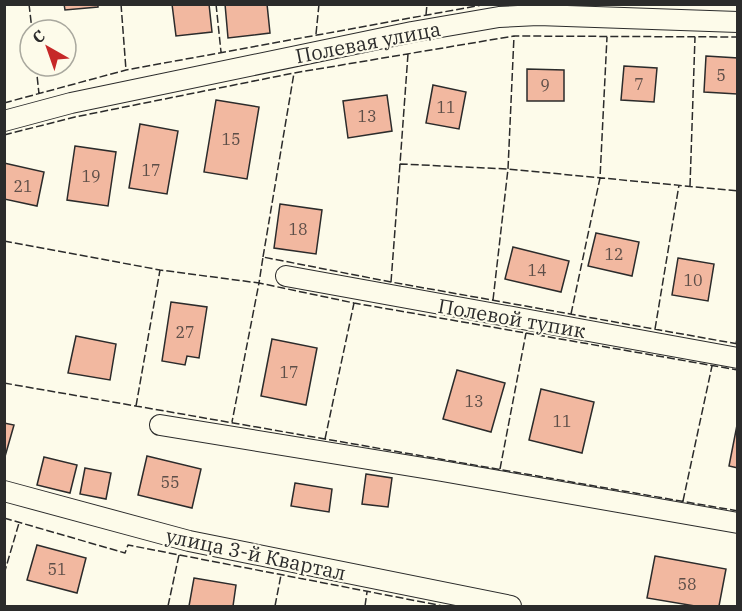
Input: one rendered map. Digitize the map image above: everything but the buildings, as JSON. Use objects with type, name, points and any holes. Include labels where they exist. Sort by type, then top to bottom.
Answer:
[{"type":"street","name":"Полевая улица","points":[[4,121],[94,98],[412,32],[499,17],[538,15],[738,22]]},
{"type":"street","name":"Полевой тупик","points":[[286,276],[738,358]]},
{"type":"street","points":[[160,425],[738,523]]},
{"type":"street","name":"улица 3-й Квартал","points":[[4,491],[189,541],[511,606]]},
{"type":"fence","points":[[29,4],[31,18]]},
{"type":"fence","points":[[121,4],[126,70]]},
{"type":"fence","points":[[216,4],[221,52]]},
{"type":"fence","points":[[316,34],[319,4]]},
{"type":"fence","points":[[426,15],[427,4]]},
{"type":"fence","points":[[4,103],[126,70],[487,4]]},
{"type":"fence","points":[[4,135],[75,117],[294,73],[514,36],[738,37]]},
{"type":"fence","points":[[493,300],[508,169],[514,36]]},
{"type":"fence","points":[[571,314],[600,178],[607,37]]},
{"type":"fence","points":[[690,186],[695,37]]},
{"type":"fence","points":[[408,54],[400,164],[508,169],[738,191]]},
{"type":"fence","points":[[263,257],[294,73]]},
{"type":"fence","points":[[37,78],[39,94]]},
{"type":"fence","points":[[391,282],[400,164]]},
{"type":"fence","points":[[655,329],[679,185]]},
{"type":"fence","points":[[4,241],[160,270],[259,283],[232,422]]},
{"type":"fence","points":[[738,344],[263,257],[259,283],[354,303],[738,370]]},
{"type":"fence","points":[[136,406],[160,270]]},
{"type":"fence","points":[[325,439],[354,303]]},
{"type":"fence","points":[[500,469],[526,333]]},
{"type":"fence","points":[[736,344],[738,334]]},
{"type":"fence","points":[[683,501],[712,366]]},
{"type":"fence","points":[[4,383],[738,511]]},
{"type":"fence","points":[[4,518],[125,553],[128,545],[443,606]]},
{"type":"fence","points":[[4,574],[19,523]]},
{"type":"fence","points":[[168,606],[179,555]]},
{"type":"fence","points":[[275,606],[281,575]]},
{"type":"fence","points":[[365,606],[367,592]]}]
